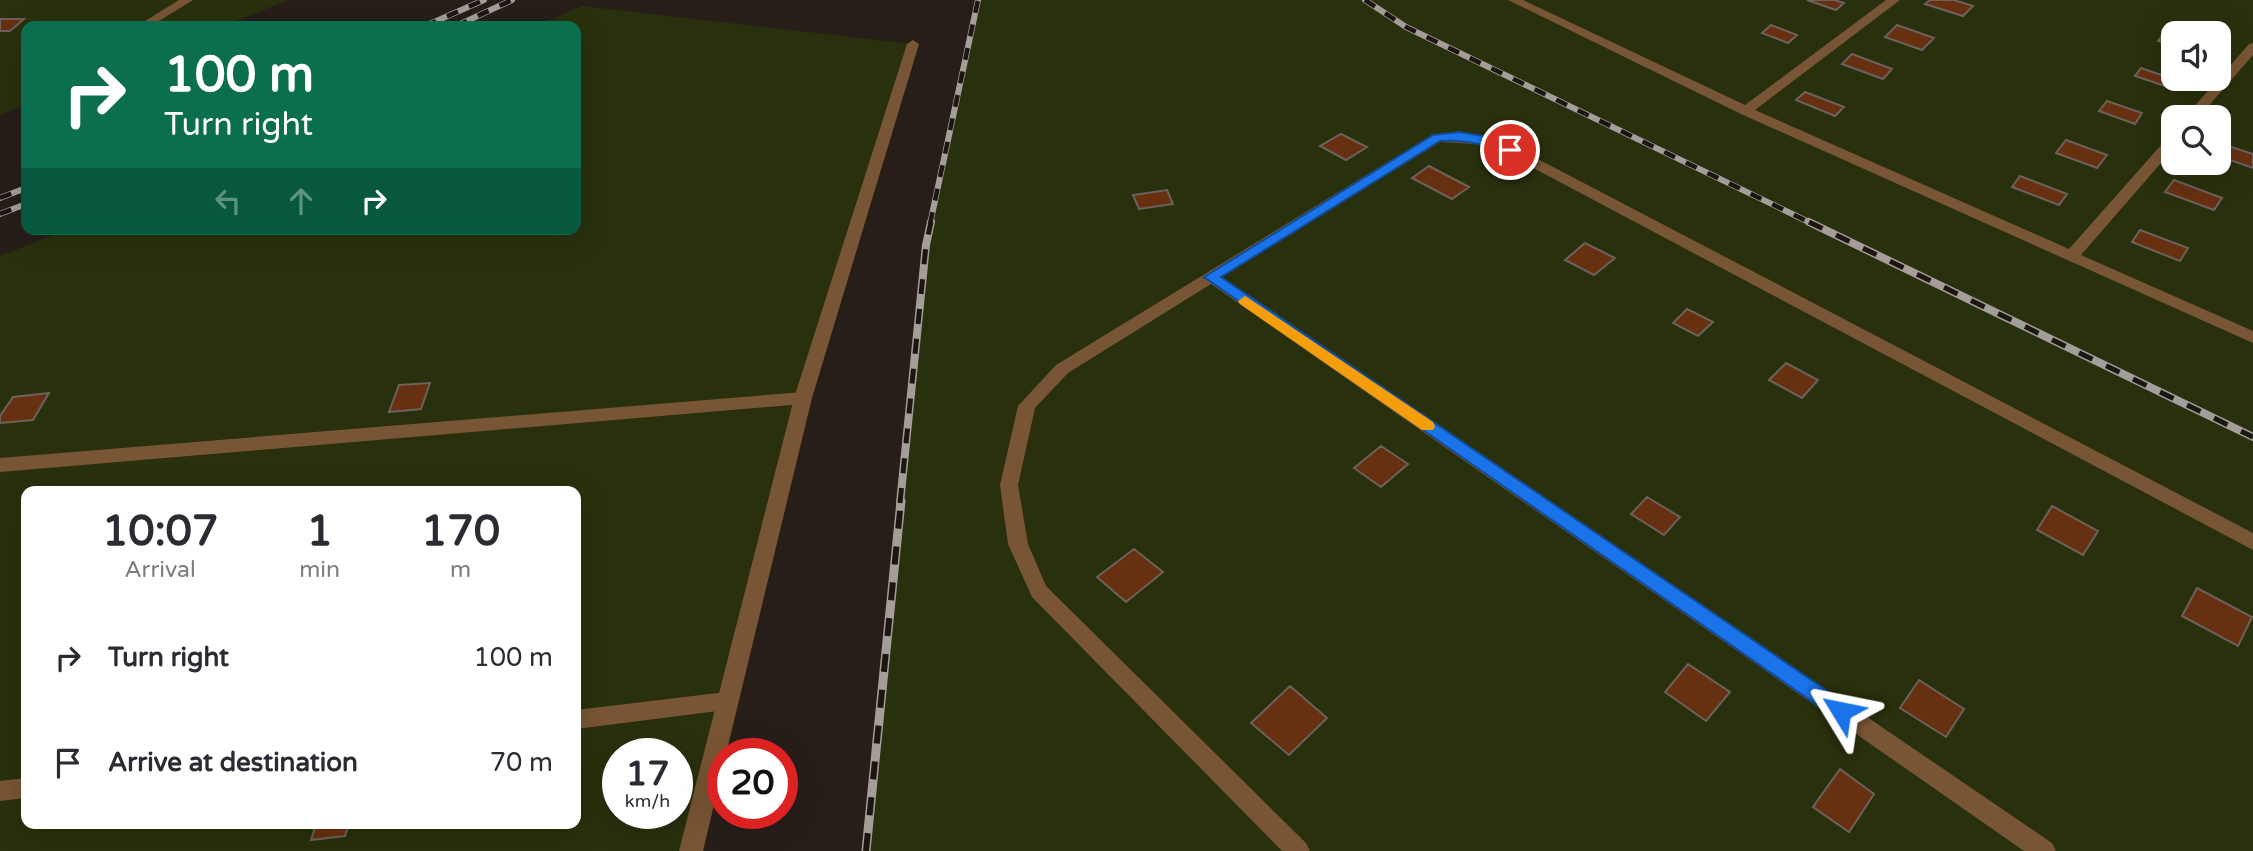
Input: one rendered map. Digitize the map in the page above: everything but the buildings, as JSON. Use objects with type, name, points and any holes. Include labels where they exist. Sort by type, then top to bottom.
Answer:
[{"type":"street","points":[[151,21],[187,0]]},
{"type":"street","points":[[1514,0],[1746,111],[2253,337]]},
{"type":"street","points":[[1746,111],[1894,0]]},
{"type":"street","points":[[691,851],[803,398],[913,44]]},
{"type":"street","points":[[2202,105],[2253,47]]},
{"type":"street","points":[[1298,851],[1039,591],[1018,544],[1009,485],[1027,406],[1062,369],[1437,138],[1459,136],[1485,140],[1510,150],[2253,542]]},
{"type":"street","points":[[2071,257],[2161,154]]},
{"type":"street","points":[[1211,277],[2043,851]]},
{"type":"street","points":[[0,465],[803,398]]},
{"type":"street","points":[[581,719],[726,701]]},
{"type":"street","points":[[0,791],[21,789]]},
{"type":"green space","points":[[0,0],[289,0],[236,21],[21,21],[21,106],[0,115]]},
{"type":"green space","points":[[978,0],[2253,0],[2253,851],[866,851],[926,245]]},
{"type":"green space","points":[[582,6],[913,44],[803,398],[719,738],[707,738],[707,786],[691,851],[0,851],[0,256],[54,235],[581,235],[581,21],[548,21]]},
{"type":"railway","points":[[436,21],[484,0]]},
{"type":"railway","points":[[467,21],[512,0]]},
{"type":"railway","points":[[930,224],[978,0]]},
{"type":"railway","points":[[1365,0],[1406,27],[1813,224]]},
{"type":"railway","points":[[0,198],[21,190]]},
{"type":"railway","points":[[0,214],[21,206]]},
{"type":"railway","points":[[900,503],[926,245],[931,222]]},
{"type":"railway","points":[[1809,222],[2253,437]]},
{"type":"railway","points":[[866,851],[901,501]]},
{"type":"slow traffic","points":[[1245,301],[1427,426]]},
{"type":"route","points":[[1510,150],[1485,140],[1459,136],[1437,138],[1211,277],[1841,711]]}]
